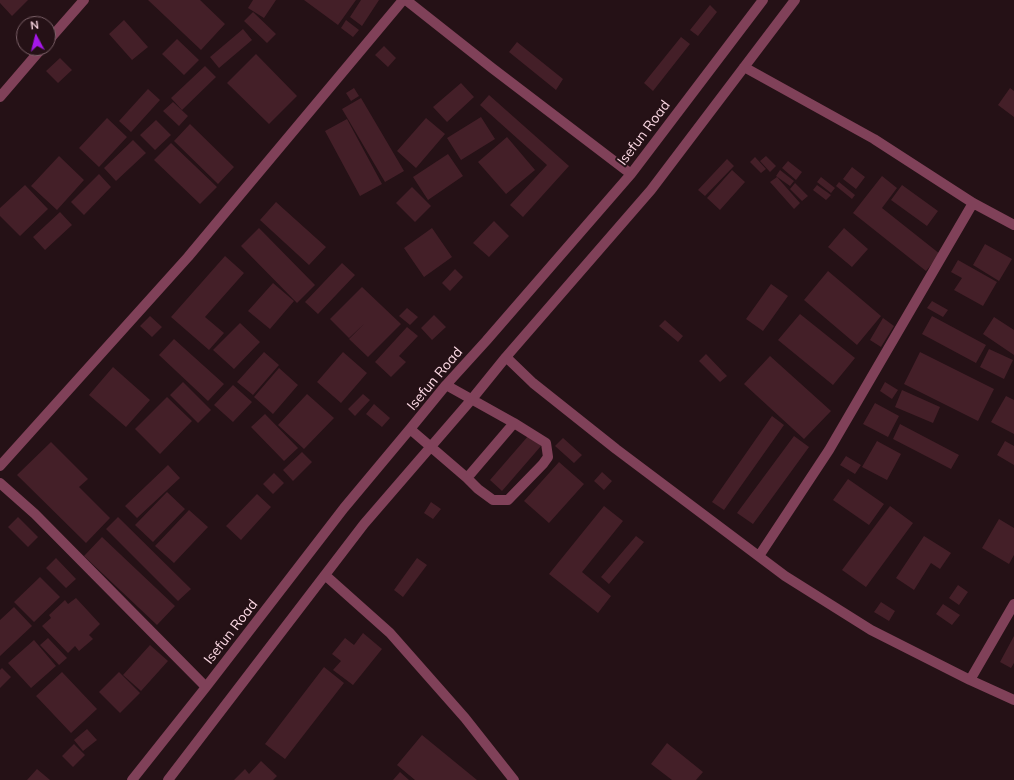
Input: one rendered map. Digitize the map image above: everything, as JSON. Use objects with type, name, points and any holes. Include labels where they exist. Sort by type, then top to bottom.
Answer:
[{"type":"street","points":[[56,32],[84,0]]},
{"type":"street","points":[[0,466],[188,257],[404,0],[631,174]]},
{"type":"street","name":"Isefun Road","points":[[132,780],[344,508],[446,385],[631,174],[762,0]]},
{"type":"street","points":[[168,780],[364,524],[651,190],[795,0]]},
{"type":"street","points":[[0,97],[35,56]]},
{"type":"street","points":[[744,67],[874,139],[973,203],[1014,225]]},
{"type":"street","points":[[759,556],[829,450],[973,203]]},
{"type":"street","points":[[506,358],[533,383],[616,448],[785,576],[871,630],[970,680],[1014,700]]},
{"type":"street","points":[[410,430],[478,489],[493,500],[508,500],[543,464],[548,457],[546,443],[514,423],[446,385]]},
{"type":"street","points":[[467,478],[514,423]]},
{"type":"street","points":[[0,483],[35,514],[206,687]]},
{"type":"street","points":[[325,575],[390,633],[465,718],[513,780]]},
{"type":"street","points":[[970,680],[1014,604]]},
{"type":"building","points":[[0,0],[28,0],[12,16],[0,3]]},
{"type":"building","points":[[148,0],[200,0],[225,24],[201,50]]},
{"type":"building","points":[[253,0],[276,0],[264,18],[248,8]]},
{"type":"building","points":[[304,0],[356,0],[338,25]]},
{"type":"building","points":[[361,0],[379,0],[362,26],[350,17]]},
{"type":"building","points":[[710,5],[717,12],[698,36],[690,30]]},
{"type":"building","points":[[253,12],[276,34],[267,43],[244,21]]},
{"type":"building","points":[[124,20],[148,47],[132,60],[109,34]]},
{"type":"building","points":[[346,20],[359,30],[353,37],[341,28]]},
{"type":"building","points":[[243,29],[252,40],[219,68],[210,57]]},
{"type":"building","points":[[681,37],[690,44],[653,91],[644,83]]},
{"type":"building","points":[[177,39],[199,60],[184,75],[162,54]]},
{"type":"building","points":[[517,42],[563,79],[556,90],[509,52]]},
{"type":"building","points":[[384,46],[396,58],[388,67],[375,55]]},
{"type":"building","points":[[256,54],[297,96],[269,124],[227,83]]},
{"type":"building","points":[[60,58],[72,70],[58,83],[46,71]]},
{"type":"building","points":[[205,66],[216,77],[182,110],[171,98]]},
{"type":"building","points":[[461,83],[474,97],[447,122],[433,107]]},
{"type":"building","points":[[354,88],[359,96],[351,101],[346,93]]},
{"type":"building","points":[[1010,88],[1014,91],[1014,117],[998,105]]},
{"type":"building","points":[[148,89],[160,100],[131,132],[119,121]]},
{"type":"building","points":[[489,95],[569,166],[523,217],[510,205],[547,165],[480,105]]},
{"type":"building","points":[[361,98],[404,171],[385,182],[342,109]]},
{"type":"building","points":[[173,102],[188,116],[179,126],[163,111]]},
{"type":"building","points":[[481,117],[495,139],[461,160],[447,138]]},
{"type":"building","points":[[107,118],[127,137],[99,167],[79,148]]},
{"type":"building","points":[[426,118],[445,134],[416,168],[397,151]]},
{"type":"building","points":[[347,119],[382,184],[360,196],[325,131]]},
{"type":"building","points":[[156,120],[171,135],[155,150],[140,135]]},
{"type":"building","points":[[190,124],[234,167],[218,184],[174,141]]},
{"type":"building","points":[[507,137],[535,170],[506,194],[478,162]]},
{"type":"building","points":[[133,140],[146,153],[116,181],[104,168]]},
{"type":"building","points":[[171,143],[217,187],[200,204],[154,160]]},
{"type":"building","points":[[448,154],[463,176],[428,200],[413,177]]},
{"type":"building","points":[[59,156],[84,180],[57,210],[31,186]]},
{"type":"building","points":[[766,156],[776,166],[770,172],[760,161]]},
{"type":"building","points":[[755,157],[766,169],[761,173],[750,162]]},
{"type":"building","points":[[727,159],[734,166],[705,196],[698,190]]},
{"type":"building","points":[[788,161],[802,172],[796,180],[782,168]]},
{"type":"building","points":[[852,167],[865,177],[856,189],[843,179]]},
{"type":"building","points":[[732,170],[745,182],[720,210],[707,198]]},
{"type":"building","points":[[780,170],[794,181],[790,186],[776,176]]},
{"type":"building","points":[[99,174],[111,187],[84,215],[71,202]]},
{"type":"building","points":[[882,176],[897,188],[882,208],[940,254],[926,271],[853,213]]},
{"type":"building","points":[[777,177],[800,203],[794,209],[770,182]]},
{"type":"building","points":[[821,177],[835,188],[831,193],[817,182]]},
{"type":"building","points":[[839,182],[855,195],[852,199],[836,186]]},
{"type":"building","points":[[795,183],[808,196],[802,201],[790,189]]},
{"type":"building","points":[[25,185],[48,209],[20,236],[0,216],[0,208]]},
{"type":"building","points":[[817,185],[831,195],[826,200],[813,190]]},
{"type":"building","points":[[902,185],[938,211],[927,226],[891,200]]},
{"type":"building","points":[[412,187],[431,206],[415,222],[396,203]]},
{"type":"building","points":[[276,202],[326,247],[309,265],[260,220]]},
{"type":"building","points":[[60,212],[72,225],[45,250],[33,237]]},
{"type":"building","points":[[494,221],[509,236],[489,257],[473,243]]},
{"type":"building","points":[[259,228],[315,285],[297,303],[241,246]]},
{"type":"building","points":[[432,228],[452,257],[424,277],[404,248]]},
{"type":"building","points":[[844,228],[868,249],[852,267],[828,247]]},
{"type":"building","points":[[985,244],[1012,259],[999,281],[973,265]]},
{"type":"building","points":[[225,256],[244,273],[205,317],[224,333],[209,350],[171,317]]},
{"type":"building","points":[[958,260],[997,282],[983,306],[954,290],[962,278],[951,272]]},
{"type":"building","points":[[342,263],[355,275],[318,314],[305,302]]},
{"type":"building","points":[[455,269],[463,277],[450,291],[442,283]]},
{"type":"building","points":[[828,271],[881,316],[857,345],[804,300]]},
{"type":"building","points":[[273,283],[294,301],[270,329],[248,311]]},
{"type":"building","points":[[771,284],[788,296],[763,331],[746,319]]},
{"type":"building","points":[[362,287],[401,324],[368,357],[349,339],[364,324],[349,338],[330,319]]},
{"type":"building","points":[[932,301],[948,310],[943,317],[927,308]]},
{"type":"building","points":[[407,308],[418,317],[410,325],[399,316]]},
{"type":"building","points":[[800,314],[855,358],[833,385],[778,340]]},
{"type":"building","points":[[434,315],[446,327],[432,340],[421,328]]},
{"type":"building","points":[[150,316],[162,327],[152,337],[140,326]]},
{"type":"building","points":[[932,316],[986,345],[976,363],[922,334]]},
{"type":"building","points":[[994,317],[1014,330],[1014,355],[983,334]]},
{"type":"building","points":[[883,318],[894,326],[881,347],[870,340]]},
{"type":"building","points":[[665,320],[683,336],[678,342],[659,326]]},
{"type":"building","points":[[240,323],[260,342],[234,369],[213,350]]},
{"type":"building","points":[[407,327],[418,336],[399,356],[406,362],[391,377],[375,362]]},
{"type":"building","points":[[174,339],[224,384],[208,401],[159,355]]},
{"type":"building","points":[[989,349],[1013,360],[1004,379],[980,367]]},
{"type":"building","points":[[264,352],[279,365],[253,395],[237,382]]},
{"type":"building","points":[[343,352],[367,373],[341,403],[317,382]]},
{"type":"building","points":[[920,352],[994,389],[978,421],[904,384]]},
{"type":"building","points":[[706,354],[727,376],[720,382],[699,361]]},
{"type":"building","points":[[770,356],[831,411],[804,439],[744,384]]},
{"type":"building","points":[[113,367],[150,400],[126,427],[89,395]]},
{"type":"building","points":[[279,368],[298,385],[273,414],[254,397]]},
{"type":"building","points":[[183,382],[211,410],[198,423],[170,395]]},
{"type":"building","points":[[885,382],[898,390],[892,399],[880,391]]},
{"type":"building","points":[[233,385],[252,402],[233,422],[214,405]]},
{"type":"building","points":[[902,390],[940,407],[933,423],[895,407]]},
{"type":"building","points":[[307,394],[334,418],[304,449],[278,425]]},
{"type":"building","points":[[363,394],[370,400],[355,416],[348,409]]},
{"type":"building","points":[[1006,396],[1014,400],[1014,434],[991,422]]},
{"type":"building","points":[[167,397],[192,421],[160,454],[135,429]]},
{"type":"building","points":[[875,403],[899,416],[888,437],[863,424]]},
{"type":"building","points":[[374,404],[390,418],[382,427],[366,414]]},
{"type":"building","points":[[265,414],[298,448],[284,461],[251,427]]},
{"type":"building","points":[[772,416],[784,425],[724,510],[712,502]]},
{"type":"building","points":[[900,424],[959,455],[951,469],[893,439]]},
{"type":"building","points":[[529,435],[541,446],[502,491],[490,480]]},
{"type":"building","points":[[794,436],[809,447],[753,524],[737,513]]},
{"type":"building","points":[[563,438],[582,455],[574,463],[555,446]]},
{"type":"building","points":[[877,441],[901,454],[887,480],[862,467]]},
{"type":"building","points":[[1005,441],[1014,446],[1014,465],[997,455]]},
{"type":"building","points":[[51,442],[88,479],[79,487],[110,518],[86,543],[17,475]]},
{"type":"building","points":[[302,452],[312,462],[293,481],[283,470]]},
{"type":"building","points":[[846,456],[861,465],[855,474],[840,465]]},
{"type":"building","points":[[559,462],[584,484],[549,523],[524,501]]},
{"type":"building","points":[[168,465],[180,478],[137,518],[125,506]]},
{"type":"building","points":[[602,472],[612,481],[604,490],[594,481]]},
{"type":"building","points":[[274,473],[284,483],[273,494],[263,484]]},
{"type":"building","points":[[848,479],[884,504],[869,525],[833,500]]},
{"type":"building","points":[[167,492],[185,509],[153,542],[135,525]]},
{"type":"building","points":[[257,494],[271,507],[241,540],[226,526]]},
{"type":"building","points":[[431,502],[441,509],[433,519],[424,513]]},
{"type":"building","points":[[604,506],[623,521],[582,572],[611,596],[598,613],[549,574]]},
{"type":"building","points":[[890,506],[913,523],[866,587],[842,570]]},
{"type":"building","points":[[189,510],[208,527],[174,563],[155,546]]},
{"type":"building","points":[[18,517],[38,537],[28,547],[8,527]]},
{"type":"building","points":[[118,517],[191,589],[178,601],[106,529]]},
{"type":"building","points":[[999,519],[1014,528],[1014,555],[1009,564],[982,548]]},
{"type":"building","points":[[636,536],[644,542],[609,584],[601,577]]},
{"type":"building","points":[[924,536],[951,553],[940,569],[931,563],[914,590],[896,578]]},
{"type":"building","points":[[102,537],[175,606],[157,625],[84,556]]},
{"type":"building","points":[[56,558],[76,579],[66,588],[46,568]]},
{"type":"building","points":[[417,558],[427,565],[403,597],[394,590]]},
{"type":"building","points":[[40,577],[60,597],[34,622],[14,602]]},
{"type":"building","points":[[958,585],[968,592],[959,605],[949,598]]},
{"type":"building","points":[[76,598],[100,624],[89,635],[93,639],[79,651],[75,646],[68,653],[42,626],[51,618],[49,615],[65,600],[68,604]]},
{"type":"building","points":[[881,602],[895,611],[889,621],[874,612]]},
{"type":"building","points":[[943,604],[960,615],[952,625],[936,614]]},
{"type":"building","points":[[14,607],[32,626],[0,656],[0,620]]},
{"type":"building","points":[[363,633],[382,649],[353,685],[333,670],[341,661],[332,654],[345,638],[354,645]]},
{"type":"building","points":[[1014,636],[1014,663],[1011,668],[1000,662]]},
{"type":"building","points":[[48,638],[67,658],[59,665],[40,645]]},
{"type":"building","points":[[34,640],[56,666],[31,688],[8,663]]},
{"type":"building","points":[[150,645],[168,661],[141,691],[123,675]]},
{"type":"building","points":[[324,667],[344,683],[285,759],[265,744]]},
{"type":"building","points":[[2,668],[11,677],[0,688],[0,670]]},
{"type":"building","points":[[62,672],[97,709],[71,733],[36,696]]},
{"type":"building","points":[[119,672],[140,693],[120,713],[99,692]]},
{"type":"building","points":[[87,729],[97,740],[83,751],[74,740]]},
{"type":"building","points":[[422,735],[477,780],[415,780],[397,765]]},
{"type":"building","points":[[667,743],[703,772],[696,780],[672,780],[651,764]]},
{"type":"building","points":[[74,744],[85,755],[73,767],[62,756]]},
{"type":"building","points":[[261,761],[277,776],[273,780],[234,780],[245,769],[249,774]]},
{"type":"building","points":[[37,769],[50,780],[27,780]]},
{"type":"building","points":[[400,772],[409,780],[393,780]]}]
